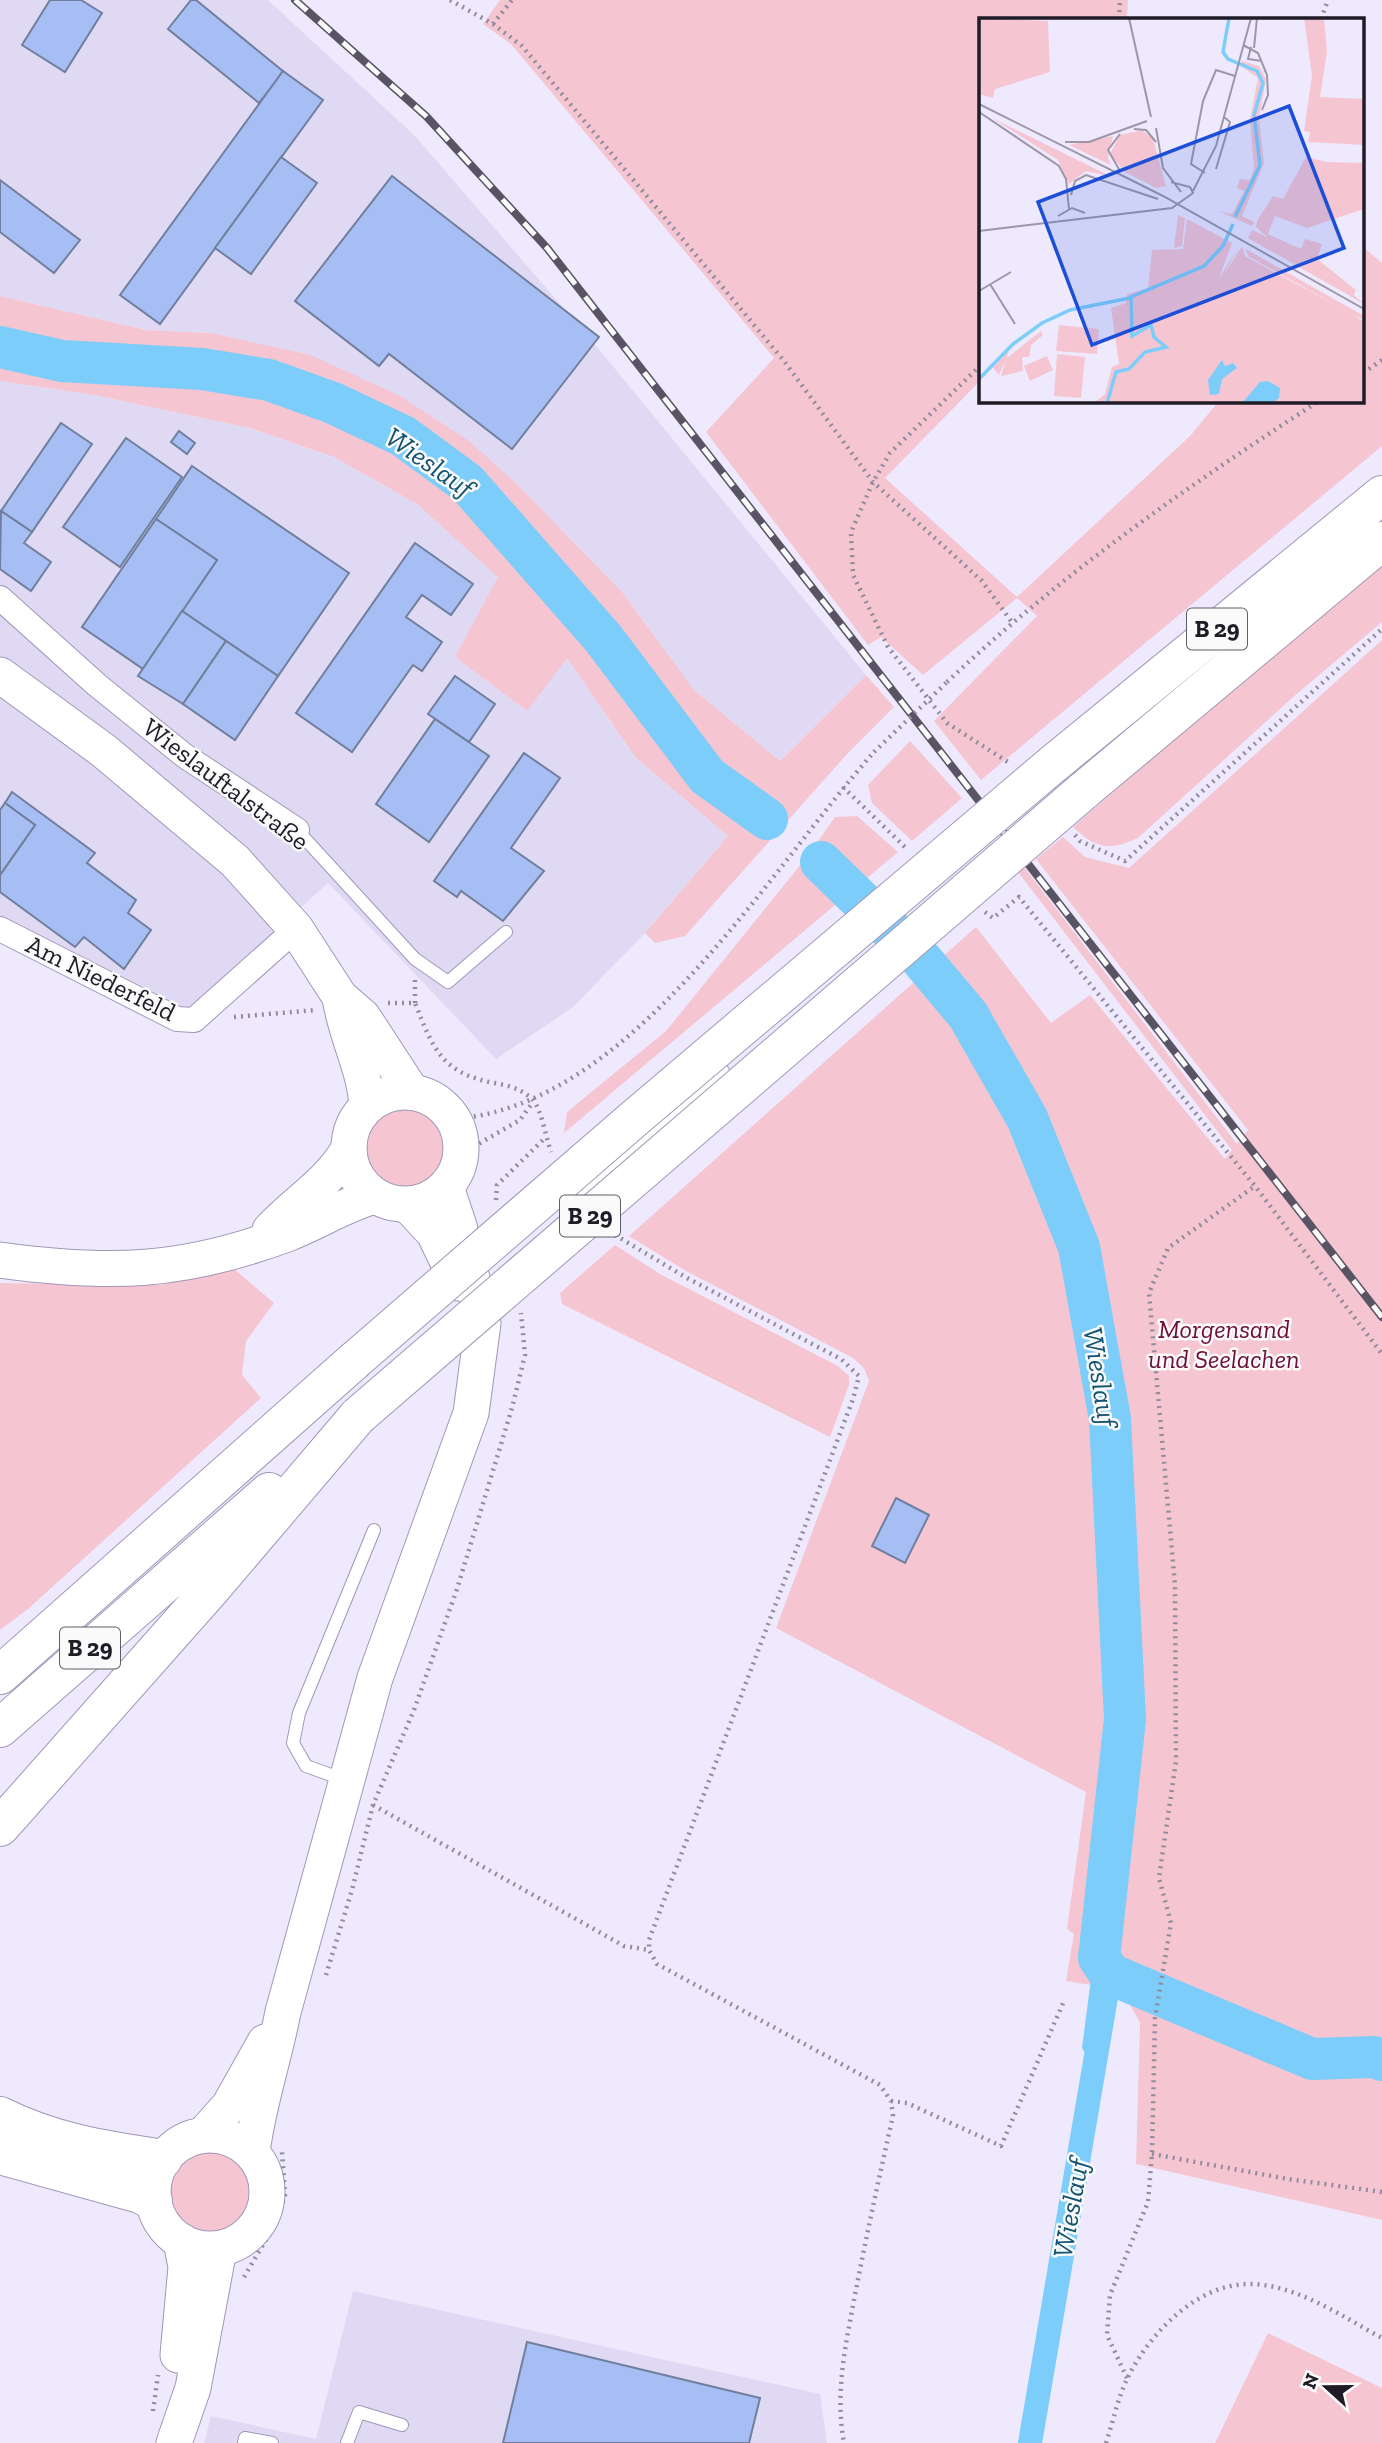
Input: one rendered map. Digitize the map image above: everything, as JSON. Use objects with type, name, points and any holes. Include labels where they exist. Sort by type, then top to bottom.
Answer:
[{"type":"highway","name":"B 29","points":[[0,1675],[636,1116],[1053,764],[1382,495]]},
{"type":"highway","name":"B 29","points":[[0,1728],[180,1568],[1082,792],[1382,541]]},
{"type":"highway","points":[[0,1827],[210,1590],[358,1416]]},
{"type":"highway","points":[[0,1647],[55,1625]]},
{"type":"highway","points":[[0,2116],[39,2135],[109,2151],[163,2159]]},
{"type":"highway","points":[[0,2155],[140,2194],[153,2201]]},
{"type":"main road","name":"Wieslauftalstraße","points":[[0,675],[104,751],[235,862],[296,929],[328,1003],[343,1024],[366,1086],[367,1106]]},
{"type":"main road","name":"Wieslauftalstraße","points":[[328,1003],[363,1017],[412,1092]]},
{"type":"main road","points":[[394,1092],[412,1092],[429,1097],[445,1108],[460,1135],[461,1154],[457,1169],[446,1187],[426,1200],[408,1205],[388,1202],[375,1196],[359,1182],[350,1163],[348,1150],[350,1134],[367,1106],[394,1092]]},
{"type":"main road","points":[[258,1243],[285,1213],[335,1172],[348,1150]]},
{"type":"main road","points":[[283,2012],[229,2106],[204,2134],[174,2147],[163,2159],[153,2186],[153,2201],[163,2224],[181,2241],[206,2249],[219,2249],[236,2243],[251,2233],[264,2210],[267,2183],[262,2166],[267,2148],[256,2117],[273,2067],[283,2012],[393,1622],[471,1413],[476,1357],[483,1323],[459,1226],[446,1187]]},
{"type":"main road","points":[[0,1260],[67,1270],[157,1269],[201,1262],[290,1233],[349,1203],[375,1196]]},
{"type":"main road","points":[[408,1205],[435,1233],[456,1276],[476,1357]]},
{"type":"main road","points":[[204,2134],[267,2148]]},
{"type":"main road","points":[[167,2431],[186,2267],[181,2241]]},
{"type":"main road","points":[[167,2431],[192,2388],[219,2249]]},
{"type":"street","name":"Wieslauftalstraße","points":[[0,598],[97,685],[184,756],[297,830]]},
{"type":"street","name":"Am Niederfeld","points":[[0,929],[177,1019],[194,1020],[296,929]]},
{"type":"lane","name":"Wieslauftalstraße","points":[[297,830],[415,959],[448,982],[506,932]]},
{"type":"lane","points":[[575,1199],[723,1071]]},
{"type":"lane","points":[[348,1781],[306,1766],[293,1743],[299,1713],[374,1530]]},
{"type":"lane","points":[[347,2443],[359,2412],[402,2425]]},
{"type":"lane","points":[[244,2443],[245,2438],[272,2443]]},
{"type":"path","points":[[450,0],[493,24],[522,46],[784,361],[873,482],[982,581],[1011,621]]},
{"type":"path","points":[[493,24],[512,0]]},
{"type":"path","points":[[1119,18],[1120,0]]},
{"type":"path","points":[[1321,18],[1328,0]]},
{"type":"path","points":[[1364,372],[1382,360]]},
{"type":"path","points":[[873,482],[890,453],[979,367]]},
{"type":"path","points":[[453,1119],[473,1118],[534,1101],[609,1051],[652,1017],[695,972],[874,752],[1011,621],[1155,512],[1318,402]]},
{"type":"path","points":[[843,788],[913,854]]},
{"type":"path","points":[[974,907],[993,918],[1018,897],[1255,1186],[1382,1354]]},
{"type":"path","points":[[194,1020],[328,1003]]},
{"type":"path","points":[[385,1003],[415,1003],[432,1045],[446,1064],[466,1076],[510,1085],[534,1101],[554,1162],[575,1199]]},
{"type":"path","points":[[461,1154],[520,1120],[534,1101]]},
{"type":"path","points":[[495,1212],[497,1185],[546,1137]]},
{"type":"path","points":[[1127,2378],[1107,2335],[1110,2295],[1148,2202],[1152,2154],[1155,2018],[1171,1923],[1159,1878],[1176,1761],[1175,1585],[1149,1293],[1168,1248],[1255,1186]]},
{"type":"path","points":[[611,1233],[687,1278],[841,1359],[859,1376],[853,1399],[649,1940],[649,1950],[657,1964],[880,2085],[891,2101],[893,2116],[868,2224],[839,2384],[839,2420],[844,2443]]},
{"type":"path","points":[[324,1981],[352,1890],[373,1805],[419,1698],[457,1589],[512,1408],[525,1355],[523,1319],[519,1307]]},
{"type":"path","points":[[373,1805],[624,1946],[649,1950]]},
{"type":"path","points":[[891,2101],[907,2103],[1000,2146],[1064,2001]]},
{"type":"path","points":[[242,2287],[245,2275],[277,2221],[285,2195],[267,2148]]},
{"type":"path","points":[[1152,2154],[1288,2179],[1382,2192]]},
{"type":"path","points":[[1106,2443],[1127,2378],[1150,2342],[1182,2310],[1216,2290],[1250,2284],[1284,2291],[1321,2305],[1382,2338]]},
{"type":"path","points":[[159,2367],[167,2431]]},
{"type":"shaded area","points":[[0,0],[268,0],[415,136],[598,348],[866,675],[780,761],[694,690],[623,593],[517,484],[211,333],[146,330],[0,296]]},
{"type":"shaded area","points":[[0,381],[94,395],[250,428],[334,457],[417,504],[499,577],[455,657],[567,658],[636,758],[728,836],[645,933],[572,1008],[496,1059],[328,883],[187,1011],[0,922]]},
{"type":"shaded area","points":[[353,2291],[820,2394],[827,2443],[204,2443],[211,2416],[316,2439]]},
{"type":"green space","points":[[500,0],[1128,0],[1127,18],[979,18],[979,382],[885,478],[1017,597],[1190,436],[1218,402],[1364,402],[1364,248],[1382,263],[1382,446],[981,780],[934,721],[1037,616],[1017,598],[923,675],[881,637],[868,645],[706,432],[774,358],[511,44],[483,24]]},
{"type":"green space","points":[[0,296],[146,330],[211,333],[311,355],[400,396],[469,441],[517,484],[623,593],[694,690],[780,761],[866,675],[894,707],[848,753],[685,936],[655,943],[645,933],[728,836],[636,758],[567,658],[527,711],[455,657],[498,577],[417,504],[334,457],[250,428],[94,395],[0,381]]},
{"type":"green space","points":[[1382,564],[1382,622],[1292,698],[1138,838],[1119,845],[1104,846],[1089,840],[1073,827],[1263,662]]},
{"type":"green space","name":"Morgensand und Seelachen","points":[[1382,640],[1382,2220],[1136,2164],[1140,2023],[1122,1990],[1066,1981],[1074,1934],[1067,1929],[1086,1792],[776,1628],[869,1381],[864,1368],[853,1358],[686,1271],[629,1236],[976,927],[1051,1023],[1090,995],[1225,1159],[1232,1150],[1018,872],[1024,867],[1237,1144],[1248,1130],[1036,859],[1063,837],[1085,857],[1129,868]]},
{"type":"green space","points":[[910,741],[962,798],[912,841],[872,803],[868,785]]},
{"type":"green space","points":[[857,816],[898,852],[564,1133],[567,1112],[666,1031],[806,858],[835,817]]},
{"type":"green space","points":[[405,1103],[429,1110],[441,1122],[448,1146],[441,1170],[429,1182],[405,1189],[381,1182],[369,1170],[362,1146],[369,1122],[381,1110]]},
{"type":"green space","points":[[615,1245],[660,1274],[838,1366],[849,1376],[849,1385],[830,1437],[562,1304],[560,1293]]},
{"type":"green space","points":[[233,1268],[274,1303],[246,1341],[242,1375],[261,1398],[28,1609],[0,1630],[0,1283],[160,1285]]},
{"type":"green space","points":[[212,2149],[237,2156],[249,2168],[256,2193],[249,2218],[237,2230],[212,2237],[187,2230],[175,2218],[168,2193],[175,2168],[187,2156]]},
{"type":"green space","points":[[1268,2333],[1382,2388],[1382,2443],[1215,2443]]},
{"type":"water","points":[[1099,1955],[1102,1959],[1087,2045],[1096,2062],[1093,2065],[1082,2048],[1094,1956]]},
{"type":"building","points":[[50,0],[81,0],[102,13],[65,72],[22,45]]},
{"type":"building","points":[[191,0],[196,0],[284,72],[259,103],[168,29]]},
{"type":"building","points":[[283,71],[323,100],[160,324],[120,295]]},
{"type":"building","points":[[281,157],[317,183],[251,274],[215,248]]},
{"type":"building","points":[[392,176],[599,337],[512,449],[389,354],[379,366],[295,301]]},
{"type":"building","points":[[0,180],[80,240],[54,273],[0,232]]},
{"type":"building","points":[[61,423],[92,444],[32,532],[1,511]]},
{"type":"building","points":[[179,431],[195,443],[187,454],[171,442]]},
{"type":"building","points":[[126,438],[182,477],[120,567],[63,527]]},
{"type":"building","points":[[192,466],[349,573],[278,676],[182,611],[217,560],[156,519]]},
{"type":"building","points":[[1,511],[32,532],[24,543],[51,562],[31,591],[0,569]]},
{"type":"building","points":[[156,519],[217,560],[143,669],[82,627]]},
{"type":"building","points":[[415,543],[473,584],[451,615],[422,595],[406,617],[442,642],[422,671],[413,665],[352,752],[296,713]]},
{"type":"building","points":[[182,611],[226,641],[183,704],[138,676]]},
{"type":"building","points":[[226,641],[278,676],[235,740],[183,704]]},
{"type":"building","points":[[455,676],[495,704],[469,742],[428,714]]},
{"type":"building","points":[[435,719],[489,756],[429,842],[376,804]]},
{"type":"building","points":[[524,753],[560,778],[511,848],[544,871],[503,921],[461,891],[457,897],[434,881]]},
{"type":"building","points":[[12,792],[95,853],[87,863],[136,900],[128,913],[151,930],[124,969],[84,937],[75,947],[0,892],[0,875],[35,825],[5,803]]},
{"type":"building","points":[[5,803],[35,825],[0,875],[0,810]]},
{"type":"building","points":[[896,1498],[929,1515],[905,1563],[872,1546]]},
{"type":"building","points":[[527,2342],[760,2398],[749,2443],[503,2443]]},
{"type":"waterway","name":"Wieslauf","points":[[0,347],[62,361],[202,369],[269,380],[333,403],[403,436],[467,483],[603,638],[707,776],[767,819]]},
{"type":"waterway","name":"Wieslauf","points":[[821,862],[921,959],[968,1015],[1027,1118],[1079,1247],[1110,1419],[1125,1719],[1099,1958],[1110,1974],[1312,2059],[1374,2057],[1382,2060]]},
{"type":"waterway","name":"Wieslauf","points":[[1030,2443],[1110,1974]]},
{"type":"railway","points":[[295,0],[426,116],[547,248],[1382,1317]]}]
